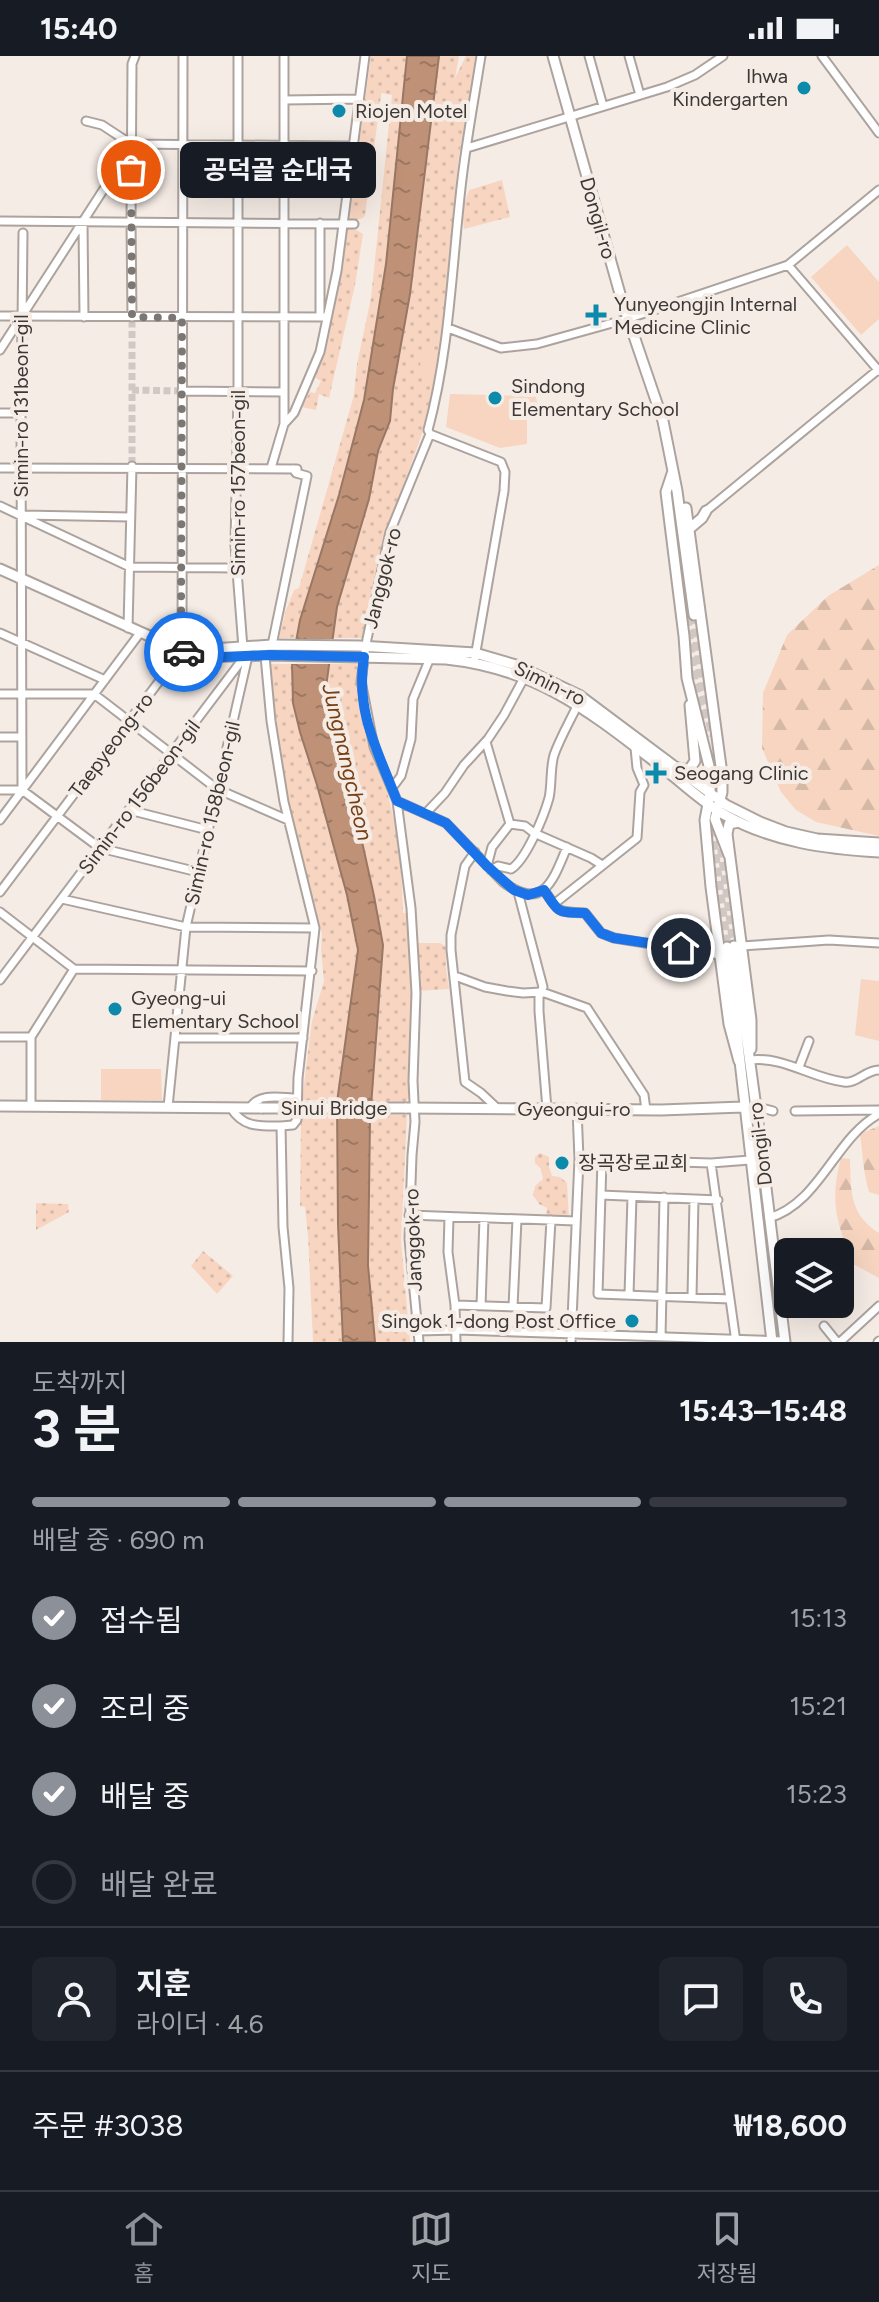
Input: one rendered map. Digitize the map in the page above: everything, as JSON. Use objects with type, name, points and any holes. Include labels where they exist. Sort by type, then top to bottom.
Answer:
[{"type":"street","points":[[132,317],[131,144],[132,64],[135,56]]},
{"type":"street","points":[[182,651],[183,56]]},
{"type":"street","name":"Simin-ro 157beon-gil","points":[[238,56],[235,545],[245,654]]},
{"type":"street","points":[[271,468],[284,424],[284,56]]},
{"type":"street","points":[[324,317],[337,271],[365,56]]},
{"type":"street","name":"Janggok-ro","points":[[419,1342],[409,1239],[410,1108],[416,993],[412,922],[397,801],[374,747],[364,706],[362,652],[390,532],[430,434],[428,430],[436,402],[448,328],[463,169],[481,56]]},
{"type":"street","name":"Dongil-ro","points":[[553,56],[627,319],[663,421],[673,471],[670,492],[690,616]]},
{"type":"street","points":[[589,56],[603,106]]},
{"type":"street","points":[[467,148],[685,80],[723,56]]},
{"type":"street","points":[[822,56],[879,133]]},
{"type":"street","points":[[630,57],[640,95]]},
{"type":"street","points":[[284,100],[359,99]]},
{"type":"street","points":[[86,121],[102,125],[131,144],[352,146]]},
{"type":"street","points":[[0,350],[131,144]]},
{"type":"street","points":[[284,185],[348,184]]},
{"type":"street","points":[[448,328],[501,348],[537,344],[627,319],[788,265],[879,190]]},
{"type":"street","points":[[0,221],[354,224]]},
{"type":"street","points":[[83,222],[84,317]]},
{"type":"street","points":[[284,424],[294,413],[320,352],[324,317],[320,223]]},
{"type":"street","name":"Simin-ro 131beon-gil","points":[[22,790],[23,233]]},
{"type":"street","points":[[686,508],[692,513],[706,511],[879,370],[788,265]]},
{"type":"street","points":[[0,316],[324,317]]},
{"type":"street","points":[[182,391],[284,392]]},
{"type":"street","points":[[0,413],[21,413]]},
{"type":"street","points":[[430,434],[501,462],[505,472],[475,658]]},
{"type":"street","points":[[128,628],[132,466]]},
{"type":"street","points":[[0,468],[271,468],[295,469],[296,473],[307,476],[269,652],[271,721],[288,820],[315,928],[297,1122],[281,1126],[243,1122],[231,1108]]},
{"type":"street","points":[[673,471],[686,508],[722,774],[705,820],[708,866],[730,949]]},
{"type":"street","points":[[666,761],[687,770],[695,761],[684,636],[666,492],[673,471]]},
{"type":"street","points":[[0,506],[130,567],[237,568]]},
{"type":"street","points":[[689,529],[706,511]]},
{"type":"street","points":[[21,515],[130,517]]},
{"type":"street","points":[[0,569],[196,657],[212,653],[362,652]]},
{"type":"street","points":[[150,638],[167,637],[178,628],[181,620]]},
{"type":"street","points":[[181,620],[191,635],[212,653]]},
{"type":"street","points":[[0,633],[105,680]]},
{"type":"street","points":[[0,820],[140,633]]},
{"type":"street","points":[[150,638],[158,646],[163,662],[162,677],[212,653]]},
{"type":"street","name":"Taepyeong-ro","points":[[0,892],[182,651]]},
{"type":"street","name":"Simin-ro","points":[[362,652],[475,658],[549,687],[578,704],[635,748],[714,801],[786,832],[828,840],[879,843]]},
{"type":"street","name":"Simin-ro","points":[[362,652],[475,658],[516,665],[563,686],[595,706],[746,825],[811,846],[879,852]]},
{"type":"street","name":"Simin-ro 156beon-gil","points":[[0,980],[245,654]]},
{"type":"street","name":"Simin-ro 158beon-gil","points":[[168,1107],[186,927],[245,654]]},
{"type":"street","points":[[392,788],[401,776],[411,739],[413,699],[430,658]]},
{"type":"street","points":[[687,678],[691,684],[701,686],[707,682],[709,675]]},
{"type":"street","points":[[426,813],[486,742],[524,678]]},
{"type":"street","points":[[687,678],[709,761],[717,825],[730,859]]},
{"type":"street","points":[[0,694],[94,694],[217,789],[288,820]]},
{"type":"street","points":[[489,868],[498,866],[511,869],[519,864],[549,798],[552,759],[578,704]]},
{"type":"street","points":[[0,737],[22,737]]},
{"type":"street","points":[[486,742],[510,824]]},
{"type":"street","points":[[554,904],[637,838],[640,792],[644,785],[637,768],[635,748]]},
{"type":"street","points":[[0,790],[22,790],[100,848],[198,872]]},
{"type":"street","points":[[397,801],[446,823],[489,868],[518,892],[528,895],[544,890],[552,883],[567,847]]},
{"type":"street","points":[[129,810],[208,830]]},
{"type":"street","points":[[730,949],[727,831],[728,826],[735,822],[746,825]]},
{"type":"street","points":[[510,824],[525,826],[602,865]]},
{"type":"street","points":[[489,868],[492,847],[510,824]]},
{"type":"street","points":[[475,852],[465,866],[451,935],[465,1082],[498,1109]]},
{"type":"street","points":[[708,866],[710,859],[716,855],[730,859]]},
{"type":"street","points":[[544,890],[560,912],[585,913],[601,933],[614,938],[730,949],[829,940],[879,943]]},
{"type":"street","points":[[518,892],[543,987],[539,1011],[547,1109]]},
{"type":"street","points":[[62,899],[186,927],[315,928]]},
{"type":"street","points":[[0,912],[74,969],[312,971]]},
{"type":"street","name":"Dongil-ro","points":[[730,949],[751,1020],[750,1060],[785,1341]]},
{"type":"street","name":"Dongil-ro","points":[[730,949],[729,1024],[739,1061],[772,1342]]},
{"type":"street","points":[[31,1106],[31,1037],[74,969]]},
{"type":"street","points":[[455,976],[485,987],[523,993],[542,992],[587,1008],[644,1095],[646,1110]]},
{"type":"street","points":[[0,1037],[31,1037]]},
{"type":"street","points":[[175,1038],[303,1038]]},
{"type":"street","points":[[799,1067],[809,1041]]},
{"type":"street","points":[[750,1060],[766,1058],[851,1083],[870,1070],[879,1070]]},
{"type":"street","points":[[0,1106],[250,1108],[260,1098],[297,1098]]},
{"type":"street","points":[[743,1107],[756,1106],[773,1111]]},
{"type":"street","name":"Gyeongui-ro","points":[[410,1108],[646,1110],[743,1107]]},
{"type":"street","name":"Sinui Bridge","points":[[250,1108],[410,1108]]},
{"type":"street","points":[[571,1338],[579,1159],[577,1109]]},
{"type":"street","points":[[795,1111],[879,1112]]},
{"type":"street","points":[[769,1218],[786,1211],[800,1200],[859,1129],[879,1112]]},
{"type":"street","points":[[281,1126],[289,1288],[288,1342]]},
{"type":"street","points":[[579,1159],[711,1163],[750,1160]]},
{"type":"street","points":[[602,1160],[598,1294],[730,1299]]},
{"type":"street","points":[[711,1163],[736,1341]]},
{"type":"street","points":[[601,1195],[718,1200]]},
{"type":"street","points":[[629,1295],[632,1197]]},
{"type":"street","points":[[661,1337],[664,1197]]},
{"type":"street","points":[[692,1297],[694,1199]]},
{"type":"street","points":[[409,1215],[576,1221]]},
{"type":"street","points":[[449,1217],[448,1252],[456,1342]]},
{"type":"street","points":[[481,1306],[484,1218]]},
{"type":"street","points":[[513,1307],[517,1219]]},
{"type":"street","points":[[455,1305],[546,1308],[551,1220]]},
{"type":"street","points":[[824,1326],[838,1342],[879,1306]]},
{"type":"street","points":[[418,1331],[457,1330],[571,1338],[785,1341]]},
{"type":"green space","points":[[371,56],[459,56],[455,78],[466,56],[476,56],[458,163],[444,329],[433,403],[388,529],[362,638],[279,638],[294,590],[299,588],[354,395],[371,298],[392,95],[381,93],[365,215],[356,220],[353,228],[363,234],[355,285],[329,398],[319,394],[316,410],[302,407],[321,381],[314,377],[325,346],[342,270]]},
{"type":"green space","points":[[502,180],[510,217],[464,229],[462,211],[469,190]]},
{"type":"green space","points":[[847,245],[879,282],[879,319],[861,335],[811,277]]},
{"type":"green space","points":[[422,348],[439,351],[435,381],[419,377]]},
{"type":"green space","points":[[450,394],[536,396],[538,409],[527,410],[527,444],[500,448],[446,427]]},
{"type":"green space","points":[[879,565],[879,836],[816,822],[796,810],[781,792],[762,748],[763,693],[787,635],[828,596]]},
{"type":"green space","points":[[270,664],[357,664],[362,716],[392,810],[403,913],[409,913],[413,984],[411,1095],[406,1102],[302,1100],[312,1021],[324,981],[322,934],[296,839],[279,747]]},
{"type":"green space","points":[[418,943],[440,943],[446,947],[449,989],[418,991]]},
{"type":"green space","points":[[861,979],[879,981],[879,1041],[855,1035]]},
{"type":"green space","points":[[101,1069],[161,1069],[162,1100],[101,1100]]},
{"type":"green space","points":[[307,1113],[407,1115],[401,1240],[410,1342],[313,1342],[308,1236],[305,1207],[300,1206],[301,1116]]},
{"type":"green space","points":[[879,1126],[879,1195],[869,1192],[860,1134]]},
{"type":"green space","points":[[540,1153],[549,1157],[552,1176],[560,1177],[567,1183],[569,1219],[546,1218],[547,1208],[539,1204],[533,1195],[535,1186],[543,1179],[541,1169],[535,1163],[535,1157]]},
{"type":"green space","points":[[841,1158],[850,1159],[857,1210],[879,1233],[879,1278],[854,1265],[854,1238],[844,1238],[836,1212],[837,1174]]},
{"type":"green space","points":[[36,1203],[68,1204],[69,1212],[36,1230]]},
{"type":"green space","points":[[203,1251],[233,1276],[217,1294],[191,1266]]},
{"type":"water","points":[[407,56],[439,56],[410,294],[390,421],[378,451],[369,499],[337,607],[326,687],[327,710],[353,801],[383,945],[370,1120],[368,1265],[375,1342],[343,1342],[337,1102],[358,950],[347,895],[293,703],[292,663],[300,620],[339,495],[364,400],[386,264]]},
{"type":"pier","points":[[292,639],[338,639],[334,664],[288,664]]},
{"type":"tunnel","points":[[132,317],[132,464]]},
{"type":"tunnel","points":[[132,390],[182,391]]},
{"type":"tunnel","points":[[694,615],[701,680],[713,736]]},
{"type":"tunnel","points":[[687,617],[694,681],[703,724]]},
{"type":"tunnel","points":[[712,814],[727,947]]},
{"type":"tunnel","points":[[720,835],[734,946]]},
{"type":"way so far","points":[[131,170],[132,317],[182,318],[181,620],[184,652]]},
{"type":"place","name":"Ihwa Kindergarten","points":[[804,88]]},
{"type":"place","name":"Riojen Motel","points":[[339,111]]},
{"type":"place","name":"공덕골 순대국","points":[[131,170]]},
{"type":"place","name":"Yunyeongjin Internal Medicine Clinic","points":[[596,315]]},
{"type":"place","name":"Sindong Elementary School","points":[[495,398]]},
{"type":"place","name":"Seogang Clinic","points":[[656,773]]},
{"type":"place","name":"Gyeong-ui Elementary School","points":[[115,1009]]},
{"type":"place","name":"장곡장로교회","points":[[562,1163]]},
{"type":"place","name":"Singok 1-dong Post Office","points":[[632,1321]]},
{"type":"route","points":[[184,652],[200,658],[270,655],[364,657],[361,681],[364,706],[374,747],[397,801],[446,823],[514,890],[528,895],[544,890],[560,912],[585,913],[601,933],[614,938],[681,948]]},
{"type":"water label","name":"Jungnangcheon","points":[[348,762]]}]
